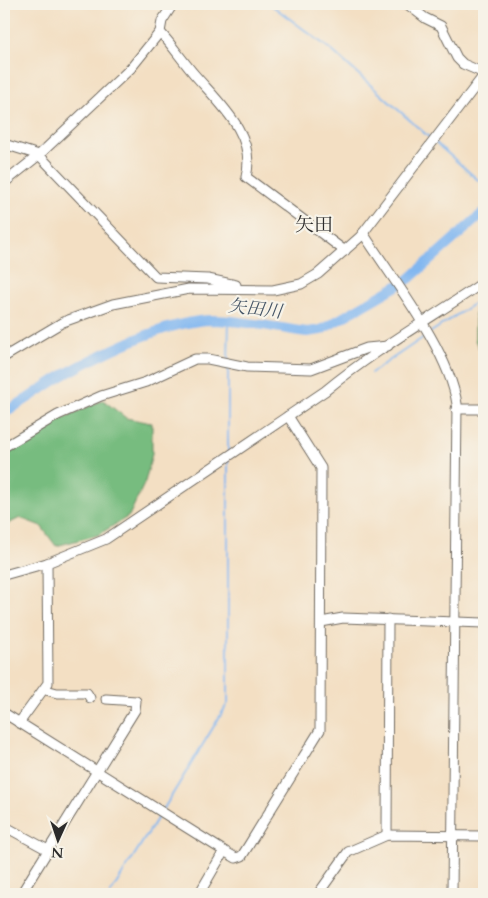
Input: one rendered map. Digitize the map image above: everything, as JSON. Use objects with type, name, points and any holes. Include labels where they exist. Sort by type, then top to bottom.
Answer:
[{"type":"street","points":[[4,184],[40,155],[131,68],[160,32],[162,21],[173,4]]},
{"type":"street","points":[[4,357],[56,325],[93,309],[189,290],[273,290],[301,284],[318,274],[345,251],[363,233],[484,74],[463,64],[451,48],[441,26],[425,18],[407,4]]},
{"type":"street","points":[[160,32],[192,72],[235,120],[250,160],[246,177],[345,251]]},
{"type":"street","points":[[4,144],[40,155],[156,277],[208,279],[239,286],[241,290]]},
{"type":"street","points":[[363,233],[440,354],[455,394],[452,894]]},
{"type":"street","points":[[4,575],[47,563],[106,539],[288,416],[356,366],[422,325],[484,282]]},
{"type":"street","points":[[4,447],[16,438],[58,415],[101,396],[146,382],[195,359],[208,359],[247,367],[312,369],[367,348],[382,345],[388,346]]},
{"type":"street","points":[[456,409],[484,410]]},
{"type":"street","points":[[4,714],[224,851],[236,858],[242,856],[320,730],[321,468],[288,416]]},
{"type":"street","points":[[19,723],[46,690],[50,672],[47,563]]},
{"type":"street","points":[[321,622],[342,618],[484,623]]},
{"type":"street","points":[[387,835],[388,619]]},
{"type":"street","points":[[46,690],[57,693],[87,693],[90,698]]},
{"type":"street","points":[[21,894],[136,710],[136,701],[106,699]]},
{"type":"street","points":[[4,826],[48,850]]},
{"type":"street","points":[[318,894],[348,852],[361,844],[387,835],[484,836]]},
{"type":"street","points":[[199,894],[224,851]]},
{"type":"green space","points":[[484,302],[484,359],[475,340],[475,308]]},
{"type":"green space","points":[[103,400],[126,418],[152,423],[152,454],[145,482],[129,516],[98,535],[56,546],[41,526],[20,518],[4,526],[4,456],[38,431]]},
{"type":"waterway","points":[[270,4],[330,49],[431,139]]},
{"type":"waterway","points":[[436,143],[478,180]]},
{"type":"waterway","name":"矢田川","points":[[4,412],[101,355],[138,338],[176,326],[195,322],[224,320],[307,332],[321,330],[409,279],[484,212]]},
{"type":"waterway","points":[[431,332],[484,297]]},
{"type":"waterway","points":[[228,361],[229,321]]},
{"type":"waterway","points":[[371,373],[427,335]]},
{"type":"waterway","points":[[228,365],[228,453]]},
{"type":"waterway","points":[[163,810],[228,703],[228,460]]},
{"type":"waterway","points":[[110,894],[160,814]]},
{"type":"district","name":"矢田","points":[[314,225]]}]
